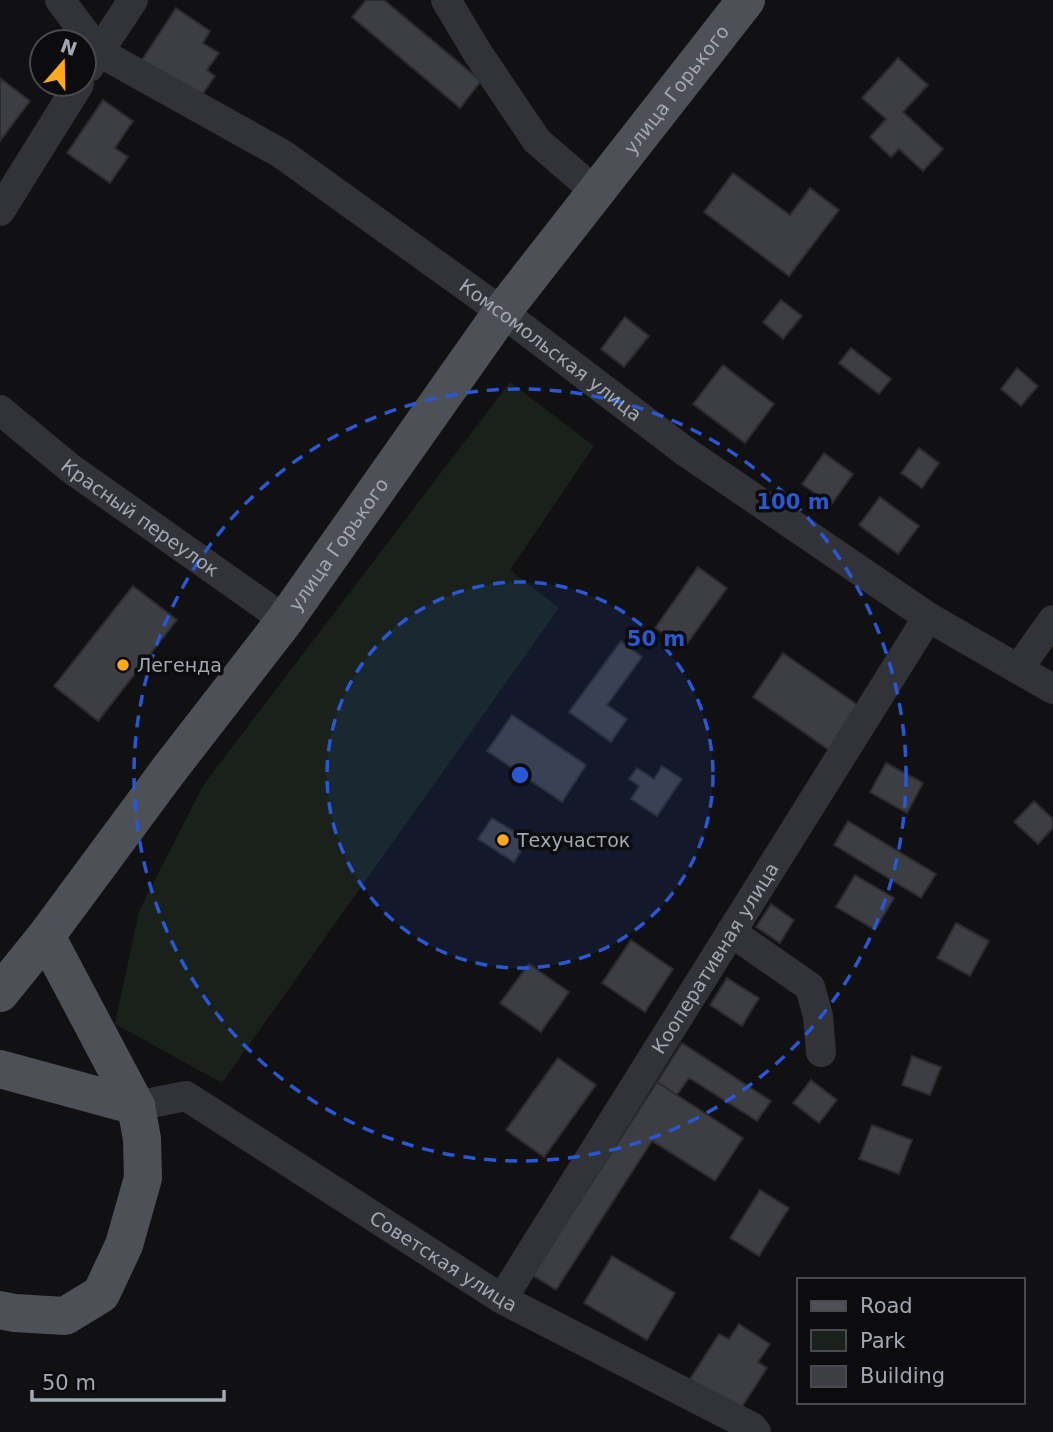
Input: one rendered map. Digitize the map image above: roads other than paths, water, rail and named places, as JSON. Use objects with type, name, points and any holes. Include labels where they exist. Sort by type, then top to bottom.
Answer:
[{"type":"main road","name":"улица Горького","points":[[0,993],[285,620],[502,312],[746,0]]},
{"type":"main road","points":[[0,1310],[65,1316],[101,1294],[124,1245],[143,1178],[142,1139],[136,1106],[46,936]]},
{"type":"main road","points":[[0,1069],[136,1106]]},
{"type":"street","name":"Комсомольская улица","points":[[60,0],[74,28]]},
{"type":"street","points":[[98,53],[133,0]]},
{"type":"street","points":[[446,0],[477,52],[537,141],[596,192]]},
{"type":"street","name":"Комсомольская улица","points":[[98,67],[282,154],[502,312],[687,452],[928,617],[1053,689]]},
{"type":"street","points":[[0,211],[70,98]]},
{"type":"street","name":"Красный переулок","points":[[0,410],[70,468],[285,620]]},
{"type":"street","name":"Кооперативная улица","points":[[502,1299],[928,617]]},
{"type":"street","points":[[1018,669],[1053,620]]},
{"type":"street","points":[[731,932],[810,987],[818,1016],[821,1052]]},
{"type":"street","name":"Советская улица","points":[[136,1106],[186,1096],[502,1299],[752,1427],[756,1432]]},
{"type":"place","name":"Легенда","points":[[123,665]]},
{"type":"place","name":"Техучасток","points":[[503,840]]}]
